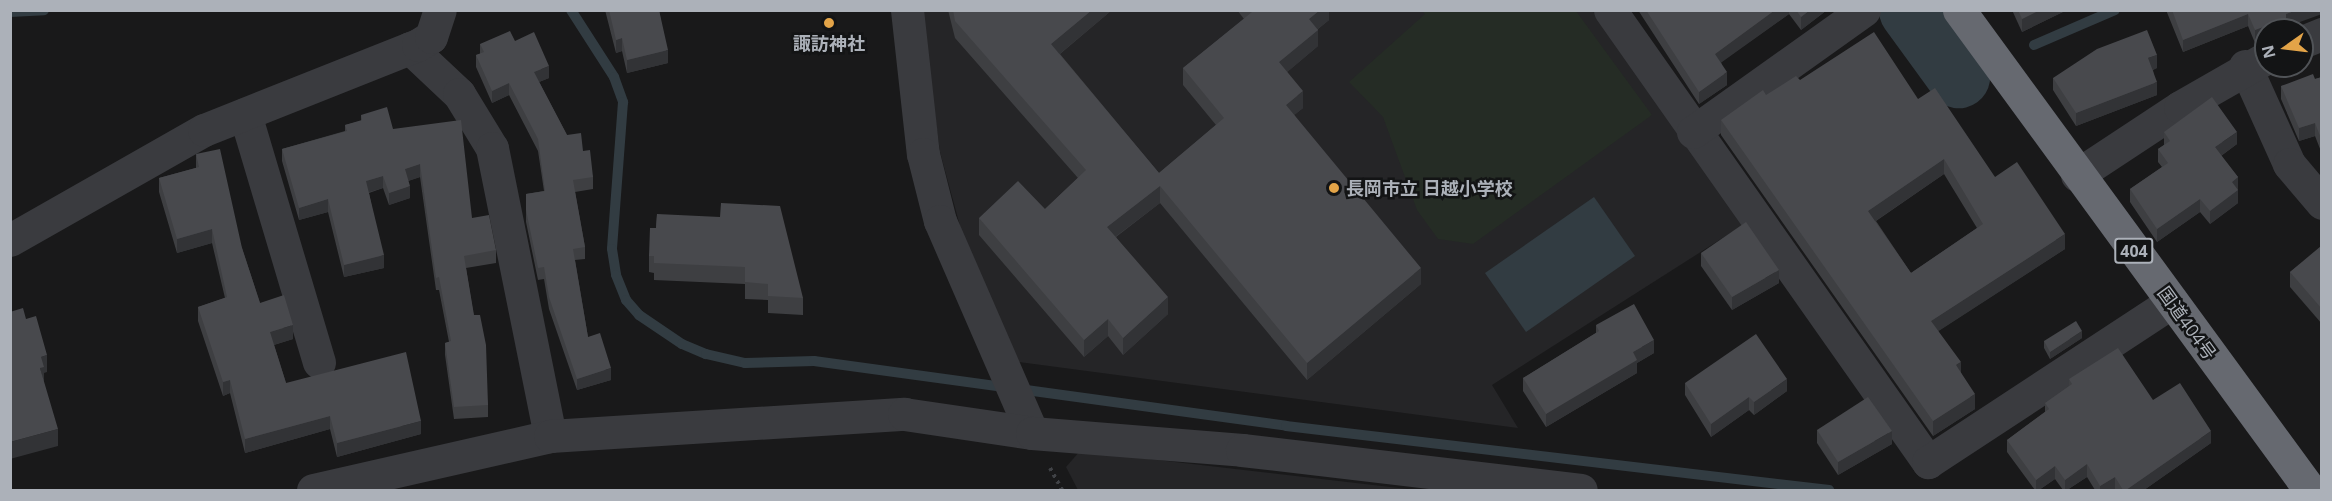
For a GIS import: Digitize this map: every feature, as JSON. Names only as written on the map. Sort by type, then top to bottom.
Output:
[{"type":"highway","name":"国道404号","points":[[1959,10],[2077,175],[2310,490]]},
{"type":"street","points":[[10,240],[129,176],[167,149],[245,114],[431,38],[440,10]]},
{"type":"street","points":[[907,10],[922,154],[940,221],[1032,433]]},
{"type":"street","points":[[1610,10],[1693,132],[1928,462],[2172,302]]},
{"type":"street","points":[[1693,132],[1864,10]]},
{"type":"street","points":[[410,48],[459,94],[492,148],[550,436]]},
{"type":"street","points":[[2077,175],[2254,63]]},
{"type":"street","points":[[2261,78],[2289,164],[2322,203]]},
{"type":"street","points":[[245,114],[319,362]]},
{"type":"street","points":[[313,490],[550,436],[904,414],[1032,433],[1242,450],[1581,490]]},
{"type":"shaded area","name":"長岡市立 日越小学校","points":[[921,11],[1593,11],[1743,225],[1492,385],[1518,428],[1019,362],[966,248],[940,152]]},
{"type":"shaded area","points":[[1422,11],[1576,11],[1652,115],[1473,244],[1438,239],[1417,210],[1383,117],[1349,82],[1425,14]]},
{"type":"shaded area","points":[[1594,197],[1635,256],[1526,332],[1485,273]]},
{"type":"shaded area","points":[[1080,451],[1416,490],[1078,490],[1066,467]]},
{"type":"building","points":[[609,10],[659,10],[668,50],[627,60],[622,38],[616,40]]},
{"type":"building","points":[[953,10],[1092,10],[1051,44],[1159,173],[1224,118],[1183,68],[1252,12],[1251,10],[1320,10],[1309,19],[1318,30],[1279,62],[1303,91],[1286,105],[1421,268],[1307,363],[1160,186],[1107,227],[1168,297],[1123,338],[1108,319],[1084,340],[979,218],[1018,181],[1045,209],[1086,170],[955,21]]},
{"type":"building","points":[[1646,10],[1775,10],[1715,54],[1727,72],[1699,92]]},
{"type":"building","points":[[1796,10],[1810,10],[1801,17]]},
{"type":"building","points":[[2018,10],[2040,10],[2022,19]]},
{"type":"building","points":[[2172,10],[2297,10],[2286,14],[2286,18],[2254,18],[2254,28],[2248,14],[2183,40]]},
{"type":"building","points":[[2147,30],[2157,55],[2148,58],[2157,82],[2076,113],[2053,78],[2097,49]]},
{"type":"building","points":[[510,31],[515,41],[534,32],[549,66],[534,72],[567,135],[581,133],[583,151],[590,150],[593,177],[573,180],[585,247],[573,249],[588,337],[600,333],[611,368],[577,379],[549,297],[544,267],[538,268],[526,210],[526,194],[545,191],[538,139],[509,83],[492,91],[476,55],[484,52],[480,44]]},
{"type":"building","points":[[1874,32],[1918,99],[1935,88],[1995,177],[2017,162],[2065,234],[1931,321],[1961,362],[1956,365],[1975,394],[1933,421],[1721,120],[1763,90],[1766,95],[1796,76],[1800,80]],"holes":[[[1944,159],[1983,224],[1911,273],[1868,211]]]},
{"type":"building","points":[[2322,77],[2322,141],[2315,123],[2299,128],[2281,86],[2302,78]]},
{"type":"building","points":[[2212,97],[2237,132],[2215,147],[2238,177],[2232,182],[2238,190],[2210,211],[2200,199],[2157,229],[2130,189],[2168,163],[2158,149],[2170,141],[2164,132]]},
{"type":"building","points":[[387,107],[393,129],[461,120],[472,218],[489,215],[496,250],[464,256],[474,315],[480,315],[486,345],[488,405],[454,407],[445,343],[451,341],[439,277],[436,278],[420,164],[405,169],[410,186],[389,193],[383,176],[366,181],[384,255],[344,265],[328,199],[299,208],[282,149],[347,131],[345,125],[362,120],[361,115]]},
{"type":"building","points":[[220,149],[242,248],[260,303],[284,295],[293,325],[270,332],[286,383],[406,352],[421,421],[337,443],[330,416],[245,439],[230,380],[223,382],[198,307],[227,297],[212,229],[177,239],[159,178],[199,167],[196,154]]},
{"type":"building","points":[[721,203],[780,206],[803,298],[768,296],[768,284],[745,282],[745,267],[654,263],[654,256],[649,256],[650,228],[656,228],[657,214],[720,217]]},
{"type":"building","points":[[1746,222],[1779,270],[1732,297],[1701,253]]},
{"type":"building","points":[[2322,247],[2322,309],[2290,272]]},
{"type":"building","points":[[1634,304],[1654,340],[1633,352],[1637,360],[1546,414],[1523,378],[1599,331],[1596,325]]},
{"type":"building","points":[[23,308],[26,319],[36,316],[47,355],[41,357],[44,367],[40,368],[58,429],[10,442],[10,312]]},
{"type":"building","points":[[2076,321],[2082,331],[2050,352],[2044,341]]},
{"type":"building","points":[[1756,334],[1787,379],[1754,402],[1749,397],[1711,424],[1685,383]]},
{"type":"building","points":[[2118,348],[2153,400],[2180,383],[2211,431],[2126,490],[2123,490],[2115,477],[2100,486],[2087,464],[2065,480],[2055,466],[2036,480],[2007,440],[2049,409],[2045,403],[2072,384],[2069,379]]},
{"type":"building","points":[[1868,397],[1892,431],[1838,462],[1817,430]]},
{"type":"waterway","points":[[10,12],[44,10]]},
{"type":"waterway","points":[[571,10],[614,77],[623,102],[612,249],[616,275],[626,300],[639,315],[682,344],[706,354],[745,363],[814,361],[1286,426],[1829,490]]},
{"type":"waterway","points":[[1910,10],[1958,76]]},
{"type":"waterway","points":[[2034,45],[2115,10]]},
{"type":"waterway","points":[[1958,76],[1969,71]]},
{"type":"place","name":"諏訪神社","points":[[829,23]]},
{"type":"place","name":"長岡市立 日越小学校","points":[[1334,188]]}]
